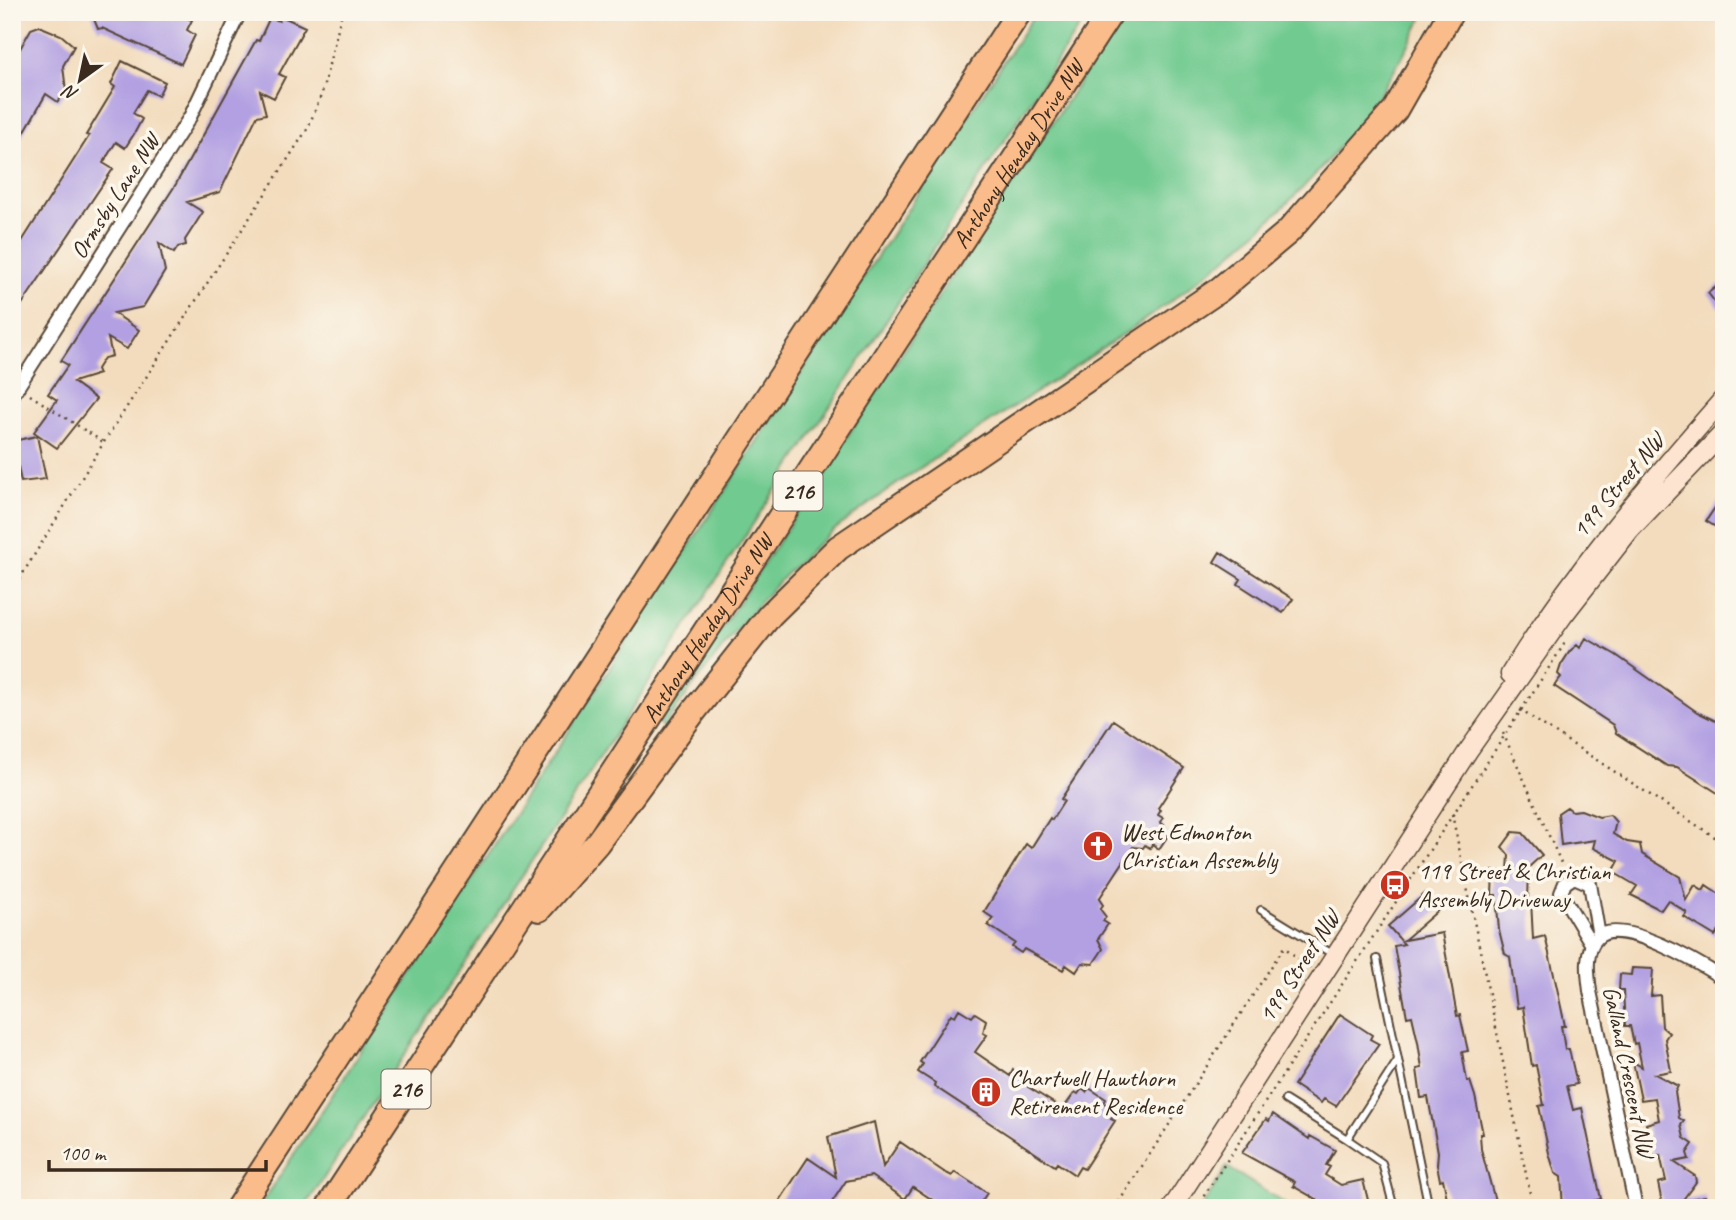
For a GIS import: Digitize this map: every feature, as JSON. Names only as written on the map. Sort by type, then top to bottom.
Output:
[{"type":"highway","points":[[238,1208],[1019,12]]},
{"type":"highway","name":"Anthony Henday Drive NW","points":[[328,1208],[1111,12]]},
{"type":"highway","points":[[485,970],[597,844],[732,661],[802,582],[838,548],[1219,290],[1288,232],[1395,110],[1451,12]]},
{"type":"main road","name":"199 Street NW","points":[[1468,751],[1499,691],[1553,605],[1618,520],[1724,398]]},
{"type":"main road","name":"199 Street NW","points":[[1172,1208],[1468,751],[1569,607],[1630,530],[1724,432]]},
{"type":"street","name":"Ormsby Lane NW","points":[[15,392],[190,117],[240,12]]},
{"type":"street","name":"Galland Crescent NW","points":[[1569,880],[1581,878],[1590,884],[1596,940],[1588,964],[1590,991],[1636,1208]]},
{"type":"street","points":[[1569,880],[1562,888],[1563,898],[1596,940],[1617,933],[1667,947],[1724,979]]},
{"type":"lane","points":[[1261,910],[1335,956]]},
{"type":"lane","points":[[1377,959],[1429,1208]]},
{"type":"lane","points":[[1347,1139],[1398,1060]]},
{"type":"lane","points":[[1285,1100],[1382,1163],[1394,1208]]},
{"type":"path","points":[[12,591],[104,442],[308,128],[322,93],[342,12]]},
{"type":"path","points":[[15,392],[104,442]]},
{"type":"path","points":[[1196,1208],[1503,733],[1570,636]]},
{"type":"path","points":[[1520,710],[1724,843]]},
{"type":"path","points":[[1503,733],[1569,880]]},
{"type":"path","points":[[1452,814],[1533,1208]]},
{"type":"path","points":[[1115,1208],[1284,947],[1322,976]]},
{"type":"green space","points":[[1036,12],[1089,12],[304,1208],[259,1208]]},
{"type":"green space","points":[[1125,12],[1425,12],[1375,99],[1315,175],[1246,242],[1170,301],[1090,357],[926,464],[819,543],[747,617],[663,727],[659,724]]},
{"type":"green space","points":[[1227,1167],[1290,1207],[1290,1208],[1201,1208]]},
{"type":"building","points":[[91,12],[172,12],[192,20],[187,30],[195,35],[181,64],[102,28],[98,29]]},
{"type":"building","points":[[281,16],[305,27],[279,74],[285,77],[274,98],[260,91],[266,114],[257,116],[220,192],[187,202],[203,212],[185,240],[186,245],[178,247],[174,253],[159,243],[165,271],[143,307],[114,313],[139,330],[127,349],[108,338],[112,356],[104,358],[97,369],[99,374],[73,382],[96,399],[57,448],[34,432],[57,400],[48,394],[68,365],[61,361],[176,184],[256,40],[259,41],[270,17],[279,21]]},
{"type":"building","points":[[39,26],[61,35],[74,46],[63,66],[66,91],[58,102],[46,94],[21,138],[12,132],[12,63],[31,29]]},
{"type":"building","points":[[122,61],[165,82],[158,96],[147,90],[133,113],[142,119],[134,134],[125,148],[116,142],[103,163],[113,169],[12,319],[12,257],[89,136],[86,135],[115,87],[111,84]]},
{"type":"building","points":[[1724,281],[1724,314],[1708,293]]},
{"type":"building","points":[[37,436],[46,479],[21,482],[13,441]]},
{"type":"building","points":[[1724,494],[1724,532],[1706,521]]},
{"type":"building","points":[[1220,552],[1293,599],[1283,613],[1238,584],[1241,579],[1214,562]]},
{"type":"building","points":[[1586,638],[1616,655],[1697,712],[1724,725],[1724,797],[1677,767],[1667,766],[1616,733],[1613,725],[1554,686],[1561,677],[1558,674],[1561,665],[1570,651],[1577,645],[1580,648]]},
{"type":"building","name":"West Edmonton Christian Assembly","points":[[1113,720],[1184,768],[1158,808],[1161,810],[1158,815],[1163,818],[1160,822],[1164,825],[1162,829],[1169,834],[1159,849],[1152,844],[1150,848],[1145,845],[1143,848],[1133,847],[1099,899],[1103,905],[1100,909],[1106,917],[1103,921],[1108,924],[1098,939],[1103,949],[1093,964],[1082,963],[1076,972],[1066,965],[1063,970],[1024,949],[1021,953],[1012,947],[1015,943],[988,925],[993,918],[984,912],[1026,844],[1031,848],[1050,818],[1052,820],[1064,801],[1061,799]]},
{"type":"building","points":[[1567,807],[1572,811],[1581,810],[1599,817],[1610,815],[1616,822],[1613,834],[1627,842],[1640,844],[1642,854],[1680,877],[1686,900],[1695,885],[1703,890],[1706,885],[1724,897],[1724,923],[1715,936],[1684,917],[1687,913],[1668,900],[1661,910],[1631,895],[1637,886],[1613,872],[1619,861],[1593,848],[1595,840],[1561,845],[1558,813]]},
{"type":"building","points":[[1513,832],[1523,833],[1542,855],[1529,867],[1528,901],[1531,900],[1533,939],[1545,936],[1557,988],[1565,1026],[1561,1026],[1565,1049],[1569,1049],[1577,1084],[1567,1086],[1573,1110],[1582,1108],[1601,1199],[1592,1201],[1593,1208],[1563,1208],[1561,1177],[1555,1173],[1549,1153],[1539,1106],[1544,1105],[1536,1065],[1532,1066],[1523,1007],[1517,1008],[1510,957],[1505,954],[1499,930],[1496,895],[1492,895],[1493,871],[1508,871],[1509,855],[1502,847]]},
{"type":"building","points":[[1427,892],[1441,908],[1404,940],[1442,933],[1457,1016],[1460,1015],[1468,1051],[1462,1052],[1467,1081],[1470,1081],[1475,1096],[1483,1134],[1480,1134],[1481,1149],[1497,1208],[1449,1208],[1437,1165],[1438,1152],[1428,1097],[1421,1098],[1417,1069],[1422,1068],[1418,1042],[1412,1016],[1407,1017],[1394,946],[1404,944],[1388,926]]},
{"type":"building","points":[[1632,968],[1653,969],[1651,996],[1660,995],[1662,1027],[1669,1033],[1665,1039],[1671,1071],[1655,1074],[1678,1086],[1675,1092],[1679,1118],[1684,1121],[1681,1125],[1684,1138],[1693,1144],[1687,1153],[1689,1159],[1674,1162],[1695,1176],[1696,1182],[1682,1201],[1705,1196],[1708,1208],[1663,1208],[1658,1183],[1666,1181],[1660,1155],[1653,1156],[1646,1124],[1659,1120],[1655,1098],[1641,1100],[1633,1062],[1642,1067],[1630,1026],[1625,1026],[1623,990],[1619,990],[1620,974],[1631,975]]},
{"type":"building","name":"Chartwell Hawthorn Retirement Residence","points":[[959,1009],[972,1017],[975,1013],[986,1020],[983,1033],[987,1035],[975,1052],[1010,1076],[1013,1070],[1031,1082],[1028,1087],[1063,1109],[1075,1092],[1078,1094],[1082,1089],[1086,1092],[1089,1088],[1106,1099],[1104,1103],[1116,1111],[1111,1119],[1115,1121],[1084,1169],[1080,1167],[1075,1175],[1057,1163],[1055,1166],[934,1086],[935,1083],[918,1072],[923,1064],[920,1062],[951,1014],[955,1016]]},
{"type":"building","points":[[1340,1014],[1372,1035],[1370,1039],[1379,1044],[1336,1106],[1324,1099],[1321,1103],[1294,1085]]},
{"type":"building","points":[[1273,1114],[1309,1139],[1310,1136],[1335,1150],[1326,1165],[1330,1167],[1325,1175],[1341,1185],[1363,1180],[1370,1208],[1323,1208],[1321,1202],[1293,1186],[1295,1182],[1242,1153],[1266,1119],[1269,1121]]},
{"type":"building","points":[[874,1122],[883,1167],[900,1142],[944,1172],[952,1176],[955,1172],[987,1193],[977,1208],[929,1208],[934,1201],[913,1187],[905,1199],[871,1176],[846,1181],[828,1208],[775,1208],[808,1158],[836,1177],[828,1137]]},
{"type":"place","name":"West Edmonton Christian Assembly","points":[[1098,846]]},
{"type":"place","name":"119 Street & Christian Assembly Driveway","points":[[1395,885]]},
{"type":"place","name":"Chartwell Hawthorn Retirement Residence","points":[[986,1092]]}]
